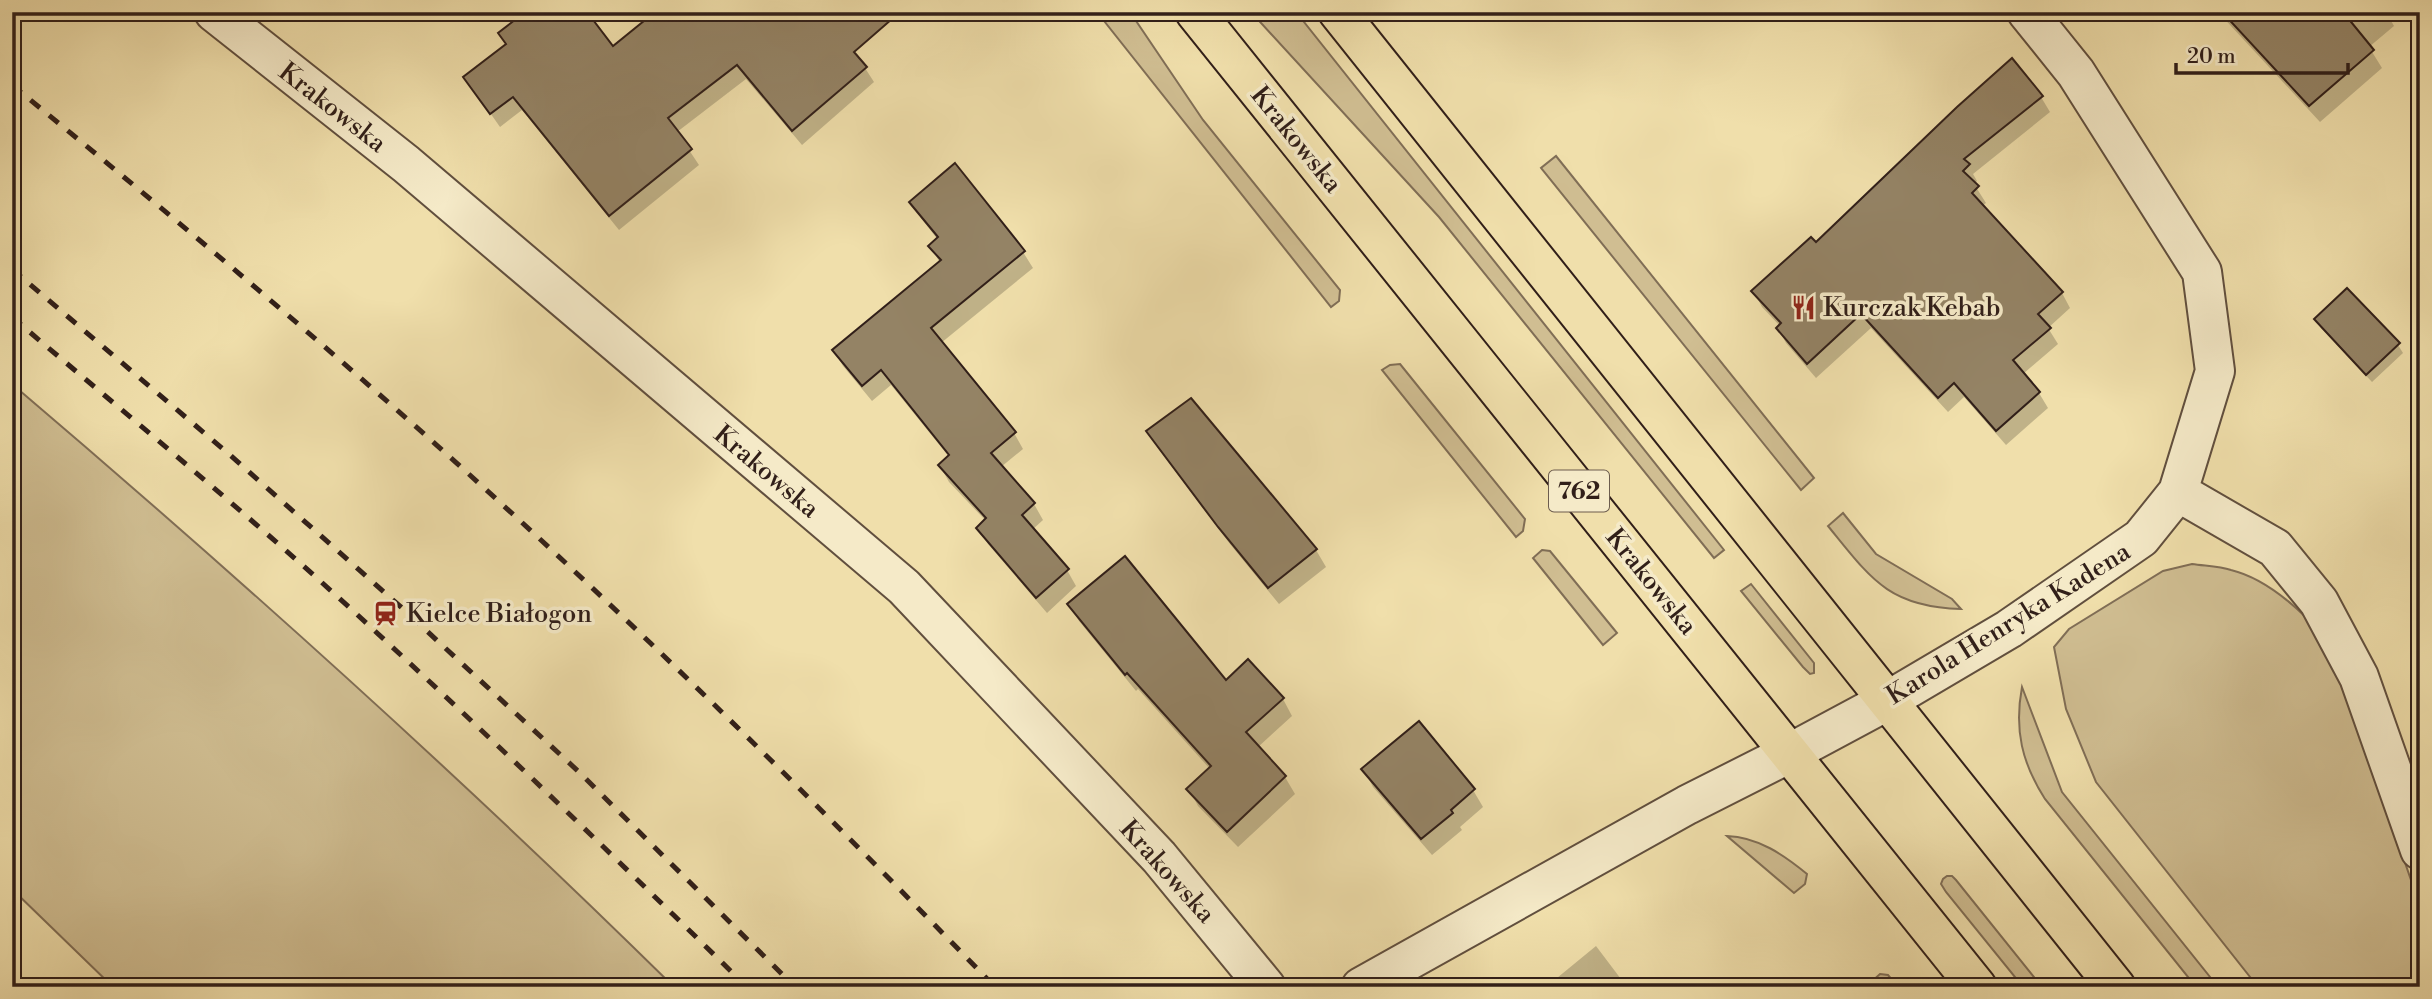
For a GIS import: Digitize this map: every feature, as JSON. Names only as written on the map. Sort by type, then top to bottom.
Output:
[{"type":"main road","name":"Krakowska","points":[[1195,12],[1977,987]]},
{"type":"main road","points":[[1338,12],[2116,987]]},
{"type":"street","name":"Krakowska","points":[[214,12],[406,164],[904,587],[1158,857],[1266,987]]},
{"type":"street","name":"Karola Henryka Kadena","points":[[1362,987],[1687,805],[1790,754],[1887,701],[2009,629],[2141,538],[2178,492],[2215,371],[2202,272],[2076,73],[2027,12]]},
{"type":"street","points":[[2178,492],[2274,548],[2319,602],[2359,677],[2420,849]]},
{"type":"shaded area","points":[[1097,12],[1130,12],[1203,120],[1340,290],[1339,301],[1331,307]]},
{"type":"shaded area","points":[[1251,12],[1296,12],[1724,550],[1714,558],[1439,217]]},
{"type":"shaded area","points":[[1556,156],[1814,478],[1801,490],[1541,168]]},
{"type":"shaded area","points":[[1400,364],[1525,519],[1523,531],[1516,537],[1382,370],[1390,365]]},
{"type":"shaded area","points":[[12,384],[349,680],[513,831],[674,987],[113,987],[12,889]]},
{"type":"shaded area","points":[[1843,513],[1876,554],[1952,599],[1961,609],[1916,603],[1884,587],[1857,561],[1828,526]]},
{"type":"shaded area","points":[[1542,550],[1550,551],[1617,633],[1603,645],[1533,558]]},
{"type":"shaded area","points":[[2192,564],[2231,570],[2260,582],[2302,613],[2332,652],[2420,906],[2420,987],[2258,987],[2096,782],[2066,709],[2054,647],[2069,629],[2163,571]]},
{"type":"shaded area","points":[[1751,584],[1814,663],[1814,673],[1810,674],[1803,667],[1741,591]]},
{"type":"shaded area","points":[[2022,687],[2062,792],[2218,987],[2196,987],[2045,799],[2037,786],[2022,746],[2019,718]]},
{"type":"shaded area","points":[[1727,836],[1760,843],[1780,854],[1807,874],[1805,884],[1794,893]]},
{"type":"shaded area","points":[[1947,876],[1956,880],[2042,987],[2023,987],[1946,892],[1941,884]]},
{"type":"shaded area","points":[[1880,974],[1888,975],[1898,987],[1875,987],[1871,982]]},
{"type":"building","points":[[525,12],[587,12],[613,46],[655,12],[900,12],[854,52],[867,67],[792,131],[737,65],[668,118],[692,149],[609,216],[513,97],[490,114],[463,77],[506,44],[498,33]]},
{"type":"building","points":[[2222,12],[2343,12],[2374,50],[2309,106]]},
{"type":"building","points":[[2012,58],[2043,96],[1964,159],[1970,164],[1963,171],[1979,186],[1972,193],[2063,292],[2038,314],[2051,328],[2013,360],[2040,392],[1996,431],[1954,383],[1938,398],[1861,314],[1807,364],[1776,328],[1781,323],[1751,291],[1811,237],[1816,242]]},
{"type":"building","points":[[955,163],[1025,251],[931,328],[1016,432],[991,453],[1035,503],[1022,515],[1069,569],[1036,598],[976,528],[986,518],[938,465],[949,455],[881,370],[862,386],[832,350],[941,260],[928,246],[938,237],[909,202]]},
{"type":"building","points":[[2347,288],[2400,343],[2366,375],[2314,319]]},
{"type":"building","points":[[1191,398],[1317,549],[1268,588],[1146,431]]},
{"type":"building","points":[[1125,556],[1226,680],[1248,659],[1284,698],[1246,732],[1286,776],[1227,832],[1186,789],[1211,766],[1127,673],[1125,675],[1067,604]]},
{"type":"building","points":[[1419,721],[1475,789],[1451,810],[1453,813],[1421,839],[1361,769]]},
{"type":"railway","points":[[12,85],[276,305],[577,573],[858,847],[995,987]]},
{"type":"railway","points":[[12,269],[230,455],[402,608],[579,772],[795,987]]},
{"type":"railway","points":[[12,317],[332,591],[517,764],[747,987]]},
{"type":"place","name":"Kurczak Kebab","points":[[1803,307]]},
{"type":"place","name":"Kielce Białogon","points":[[386,613]]}]
